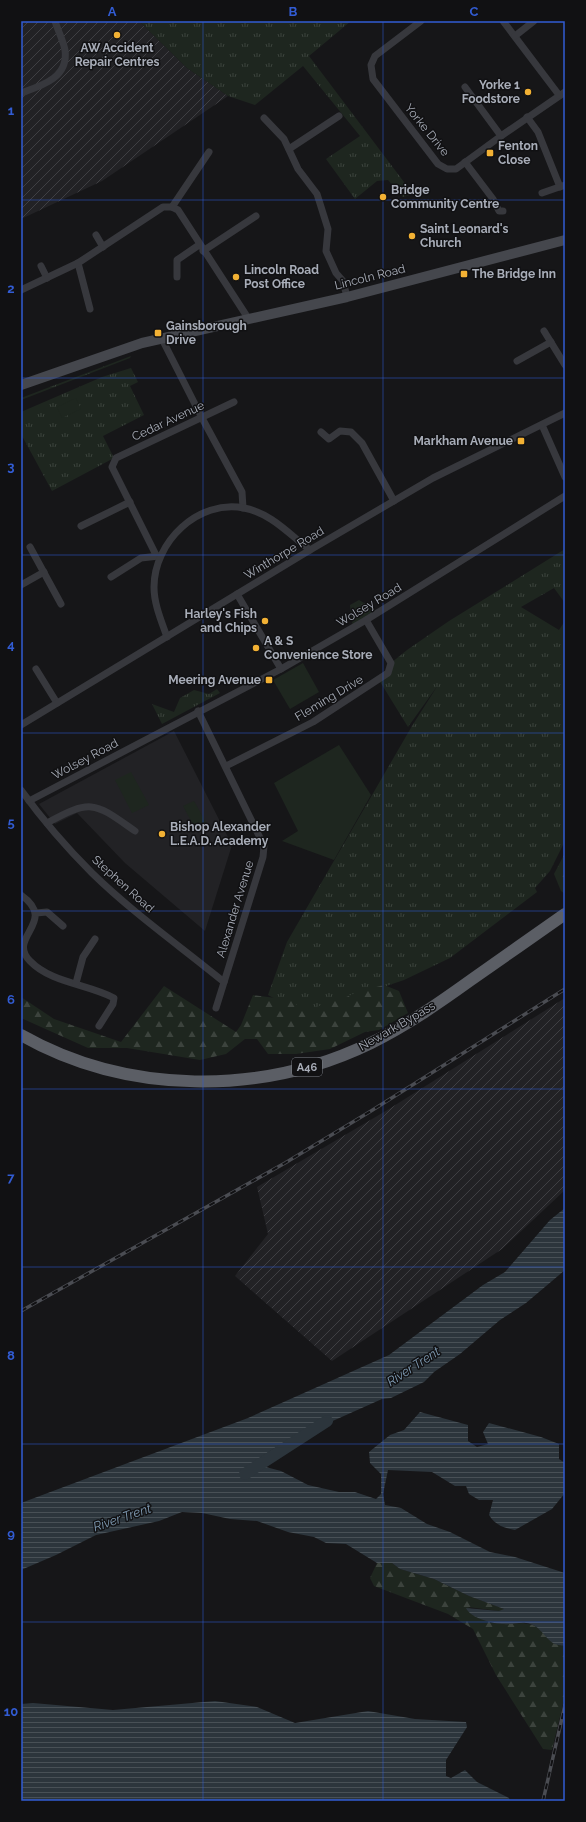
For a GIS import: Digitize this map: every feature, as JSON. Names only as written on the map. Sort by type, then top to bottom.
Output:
[{"type":"highway","name":"Newark Bypass","points":[[21,1035],[85,1063],[133,1075],[198,1082],[230,1081],[278,1074],[339,1057],[372,1043],[401,1027],[447,997],[562,916]]},
{"type":"main road","name":"Lincoln Road","points":[[21,385],[142,343],[347,297],[565,240]]},
{"type":"street","points":[[21,93],[51,81],[58,74],[64,64],[64,46],[55,21]]},
{"type":"street","name":"Yorke Drive","points":[[421,21],[375,56],[371,65],[373,79],[438,164],[447,169],[456,169],[527,117],[562,94],[503,21]]},
{"type":"street","points":[[515,36],[534,21]]},
{"type":"street","points":[[464,87],[501,136]]},
{"type":"street","points":[[289,149],[339,116]]},
{"type":"street","points":[[527,117],[538,132],[563,186],[542,193]]},
{"type":"street","points":[[264,118],[284,139],[298,169],[317,194],[328,229],[326,251],[336,273],[343,280],[347,297]]},
{"type":"street","points":[[172,207],[209,152]]},
{"type":"street","points":[[465,162],[493,199],[499,211],[503,211]]},
{"type":"street","points":[[21,290],[78,263],[163,207],[172,207],[178,210],[201,248],[248,318]]},
{"type":"street","points":[[177,277],[177,260],[256,216]]},
{"type":"street","points":[[96,235],[103,247]]},
{"type":"street","points":[[78,263],[90,309]]},
{"type":"street","points":[[41,266],[47,278]]},
{"type":"street","points":[[544,331],[565,365]]},
{"type":"street","points":[[162,339],[242,492],[243,508]]},
{"type":"street","points":[[517,361],[551,342]]},
{"type":"street","name":"Cedar Avenue","points":[[130,502],[112,467],[116,458],[234,402]]},
{"type":"street","name":"Winthorpe Road","points":[[21,725],[310,550],[433,478],[565,413]]},
{"type":"street","points":[[542,425],[565,477]]},
{"type":"street","points":[[321,432],[329,439],[340,432],[351,432],[362,443],[394,501]]},
{"type":"street","name":"Wolsey Road","points":[[29,801],[198,711],[281,669],[366,620],[565,496]]},
{"type":"street","points":[[81,526],[130,502],[158,555]]},
{"type":"street","points":[[167,637],[157,610],[154,587],[158,555],[178,531],[192,519],[211,509],[243,508],[260,513],[275,521],[310,550]]},
{"type":"street","points":[[30,547],[61,604]]},
{"type":"street","points":[[111,577],[141,558],[158,555]]},
{"type":"street","points":[[21,585],[44,572]]},
{"type":"street","points":[[237,594],[281,669]]},
{"type":"street","name":"Fleming Drive","points":[[226,766],[313,722],[388,673],[390,664],[366,620]]},
{"type":"street","points":[[36,668],[57,703]]},
{"type":"street","name":"Alexander Avenue","points":[[198,711],[264,846],[262,857],[216,1008]]},
{"type":"street","name":"Stephen Road","points":[[21,790],[47,823],[91,872],[108,888],[224,982]]},
{"type":"street","points":[[47,823],[73,809],[95,807],[110,812],[135,831]]},
{"type":"street","points":[[21,895],[33,905],[36,913],[35,920],[24,942],[25,954],[30,962],[52,975],[100,991],[114,998],[113,1004],[99,1026]]},
{"type":"street","points":[[36,913],[47,912],[63,926]]},
{"type":"street","points":[[76,983],[83,957],[95,939]]},
{"type":"shaded area","points":[[21,21],[139,21],[187,68],[228,96],[102,181],[21,219]]},
{"type":"shaded area","name":"Bishop Alexander L.E.A.D. Academy","points":[[174,731],[232,845],[205,931],[125,863],[77,813],[55,824],[39,804]]},
{"type":"shaded area","points":[[565,998],[565,1190],[502,1249],[332,1361],[235,1276],[268,1234],[257,1187],[389,1109]]},
{"type":"green space","points":[[139,21],[351,21],[309,56],[413,194],[403,197],[388,180],[377,181],[355,199],[326,159],[360,136],[303,66],[255,105],[228,96],[187,68]]},
{"type":"green space","points":[[131,356],[130,358],[21,400],[21,398]]},
{"type":"green space","points":[[131,368],[138,382],[130,386],[144,415],[103,436],[114,458],[52,491],[21,434],[21,412],[102,377]]},
{"type":"green space","points":[[76,398],[81,409],[62,418],[57,407]]},
{"type":"green space","points":[[565,549],[565,603],[554,588],[521,607],[559,630],[565,621],[565,841],[550,871],[535,888],[537,892],[450,958],[404,980],[303,1014],[268,995],[287,942],[412,726],[438,685],[408,727],[379,680],[391,663],[407,650],[449,621]]},
{"type":"green space","points":[[359,600],[379,612],[353,628],[350,605]]},
{"type":"green space","points":[[303,663],[319,692],[290,709],[273,680]]},
{"type":"green space","points":[[217,689],[220,693],[162,724],[152,704],[174,712],[180,698],[194,690],[209,694]]},
{"type":"green space","points":[[339,745],[371,795],[334,860],[282,841],[298,831],[274,783]]},
{"type":"green space","points":[[131,772],[149,805],[132,813],[115,780]]},
{"type":"green space","points":[[194,801],[208,826],[197,832],[183,806]]},
{"type":"green space","points":[[565,853],[565,894],[561,891],[554,874]]},
{"type":"green space","points":[[384,985],[399,991],[408,1013],[379,1030],[365,1032],[330,1049],[296,1054],[268,1054],[257,1039],[245,1039],[226,1054],[200,1060],[127,1048],[88,1048],[21,1018],[21,997],[54,1019],[121,1042],[164,986],[236,1032],[241,1025],[253,995],[292,1000],[301,1010],[309,1011],[331,1000],[340,1000],[357,992]]},
{"type":"green space","points":[[377,1563],[392,1563],[400,1569],[434,1579],[469,1596],[502,1608],[504,1610],[499,1611],[468,1607],[492,1622],[503,1624],[523,1623],[533,1625],[540,1629],[553,1643],[565,1646],[565,1696],[552,1750],[543,1749],[496,1675],[473,1629],[448,1614],[374,1586],[370,1578]]},
{"type":"water","points":[[565,1208],[565,1270],[526,1303],[500,1320],[460,1354],[434,1372],[424,1382],[391,1398],[382,1399],[299,1436],[273,1449],[254,1462],[258,1465],[281,1471],[308,1485],[339,1492],[355,1492],[376,1499],[381,1494],[381,1474],[370,1463],[369,1452],[390,1435],[404,1430],[420,1412],[468,1425],[468,1441],[477,1447],[488,1444],[483,1432],[489,1423],[541,1437],[559,1444],[559,1459],[565,1463],[565,1493],[552,1509],[515,1530],[500,1526],[491,1518],[489,1515],[493,1500],[479,1500],[469,1494],[466,1486],[455,1486],[432,1472],[388,1470],[383,1494],[385,1505],[401,1508],[427,1524],[450,1532],[490,1552],[515,1557],[565,1573],[565,1646],[553,1643],[538,1628],[531,1624],[500,1624],[489,1622],[472,1615],[466,1608],[499,1611],[504,1609],[469,1596],[434,1579],[400,1569],[392,1563],[377,1563],[346,1544],[326,1543],[314,1537],[288,1532],[257,1521],[230,1519],[202,1513],[182,1512],[159,1521],[96,1535],[56,1555],[21,1570],[21,1503],[248,1418],[389,1355],[483,1285],[505,1272],[550,1220]]},
{"type":"water","points":[[215,1701],[257,1707],[295,1723],[368,1711],[415,1719],[466,1722],[467,1727],[446,1760],[446,1776],[451,1778],[465,1770],[477,1782],[509,1798],[510,1801],[21,1801],[21,1704],[33,1703],[113,1710]]},
{"type":"waterway","name":"River Trent","points":[[245,1474],[327,1421]]},
{"type":"railway","points":[[21,1311],[285,1163],[371,1111],[565,989]]},
{"type":"railway","points":[[543,1801],[565,1705]]},
{"type":"place","name":"AW Accident Repair Centres","points":[[117,35]]},
{"type":"place","name":"Yorke 1 Foodstore","points":[[528,92]]},
{"type":"place","name":"Fenton Close","points":[[490,153]]},
{"type":"place","name":"Bridge Community Centre","points":[[383,197]]},
{"type":"place","name":"Saint Leonard's Church","points":[[412,236]]},
{"type":"place","name":"The Bridge Inn","points":[[464,274]]},
{"type":"place","name":"Lincoln Road Post Office","points":[[236,277]]},
{"type":"place","name":"Gainsborough Drive","points":[[158,333]]},
{"type":"place","name":"Markham Avenue","points":[[521,441]]},
{"type":"place","name":"Harley's Fish and Chips","points":[[265,621]]},
{"type":"place","name":"A & S Convenience Store","points":[[256,648]]},
{"type":"place","name":"Meering Avenue","points":[[269,680]]},
{"type":"place","name":"Bishop Alexander L.E.A.D. Academy","points":[[162,834]]}]
